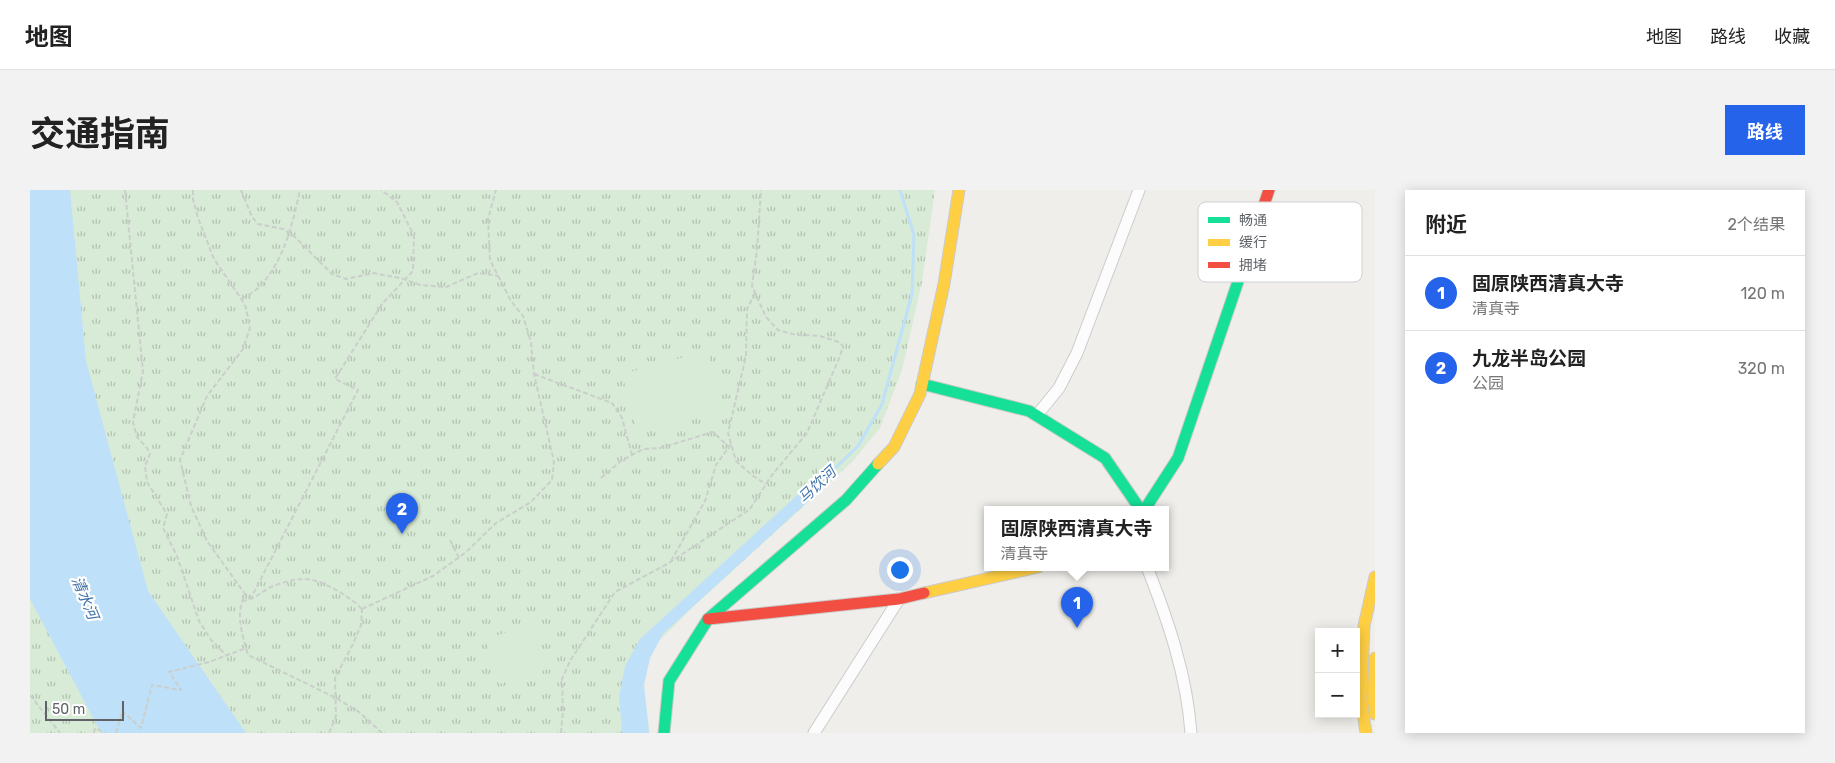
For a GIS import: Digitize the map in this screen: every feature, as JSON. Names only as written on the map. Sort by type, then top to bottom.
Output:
[{"type":"street","points":[[664,733],[669,681],[708,619],[846,500],[894,447],[920,394],[944,284],[959,190]]},
{"type":"street","points":[[1037,415],[1059,388],[1077,353],[1139,190]]},
{"type":"street","points":[[1265,202],[1269,190]]},
{"type":"street","points":[[1147,506],[1178,458],[1238,282]]},
{"type":"street","points":[[922,384],[1030,410],[1105,458],[1138,506]]},
{"type":"street","points":[[708,619],[899,599],[1021,571]]},
{"type":"street","points":[[1149,571],[1165,613],[1182,674],[1189,701],[1191,733]]},
{"type":"street","points":[[1366,733],[1361,699],[1364,626],[1375,577]]},
{"type":"street","points":[[814,733],[899,599]]},
{"type":"street","points":[[1375,658],[1373,698],[1375,714]]},
{"type":"path","points":[[125,190],[143,371],[133,422],[137,437],[150,454],[145,466],[147,482],[167,514],[163,528],[177,556],[199,621],[211,640],[227,656]]},
{"type":"path","points":[[193,190],[193,199],[198,218],[214,259],[242,300],[246,308],[250,328],[243,349],[207,396],[180,460],[191,506],[207,541],[245,594],[239,608],[240,623],[248,655],[336,698],[359,712],[382,733]]},
{"type":"path","points":[[241,190],[252,218],[258,224],[283,229],[332,274],[346,279],[374,273],[404,279],[420,285],[446,286],[478,273],[499,276]]},
{"type":"path","points":[[242,300],[260,286],[276,264],[289,233],[300,190]]},
{"type":"path","points":[[250,600],[358,390],[335,379],[382,304],[413,271],[414,236],[398,202],[381,190]]},
{"type":"path","points":[[362,609],[433,576],[459,558],[496,523],[531,502],[552,480],[554,462],[534,374],[531,342],[522,316],[511,301],[490,260],[488,219],[496,190]]},
{"type":"path","points":[[561,733],[564,710],[562,679],[570,661],[615,592],[669,563],[750,509],[786,457],[807,433],[840,356],[842,346],[839,342],[820,336],[792,334],[778,330],[766,317],[752,286],[757,250],[761,190]]},
{"type":"path","points":[[755,293],[747,309],[746,356],[728,433],[736,461],[753,476],[766,484]]},
{"type":"path","points":[[534,374],[612,403],[622,418],[632,456]]},
{"type":"path","points":[[601,478],[622,461],[643,449],[660,448],[713,432],[729,447]]},
{"type":"path","points":[[669,563],[705,501],[716,465],[731,444]]},
{"type":"path","points":[[450,540],[459,558]]},
{"type":"path","points":[[242,602],[250,600],[271,587],[294,580],[310,579],[351,598],[362,609],[361,624],[354,644],[335,678],[336,716],[329,733]]},
{"type":"path","points":[[116,733],[122,711],[141,728],[152,684],[181,690],[169,672],[209,662],[246,648]]},
{"type":"path","points":[[30,696],[60,733]]},
{"type":"path","points":[[94,733],[95,728],[105,733]]},
{"type":"green space","points":[[30,190],[935,190],[922,282],[902,370],[880,428],[853,461],[693,607],[650,650],[642,678],[650,733],[30,733]]},
{"type":"green space","points":[[707,351],[723,411],[638,434],[622,374]]},
{"type":"green space","points":[[534,624],[548,669],[499,684],[485,639]]},
{"type":"water","name":"清水河","points":[[30,190],[70,190],[86,361],[148,591],[246,733],[101,733],[30,599]]},
{"type":"water","points":[[817,477],[826,485],[663,634],[650,658],[644,685],[649,733],[622,733],[619,697],[625,666],[640,639]]},
{"type":"waterway","name":"马饮河","points":[[820,483],[858,446],[882,404],[912,294],[914,235],[900,190]]},
{"type":"traffic: fast","points":[[1147,506],[1178,458],[1238,282]]},
{"type":"traffic: fast","points":[[922,384],[1029,411],[1105,458],[1138,506]]},
{"type":"traffic: fast","points":[[664,733],[669,681],[708,619],[846,500],[878,464]]},
{"type":"traffic: slow","points":[[878,464],[894,447],[920,394],[944,284],[959,190]]},
{"type":"traffic: slow","points":[[924,593],[1020,571]]},
{"type":"traffic: slow","points":[[1366,733],[1361,699],[1364,626],[1375,577]]},
{"type":"traffic: slow","points":[[1375,658],[1373,698],[1375,714]]},
{"type":"traffic: jam","points":[[1265,202],[1269,190]]},
{"type":"traffic: jam","points":[[708,619],[899,599],[924,593]]},
{"type":"place","name":"九龙半岛公园","points":[[402,534]]},
{"type":"place","name":"固原陕西清真大寺","points":[[1077,628]]}]
